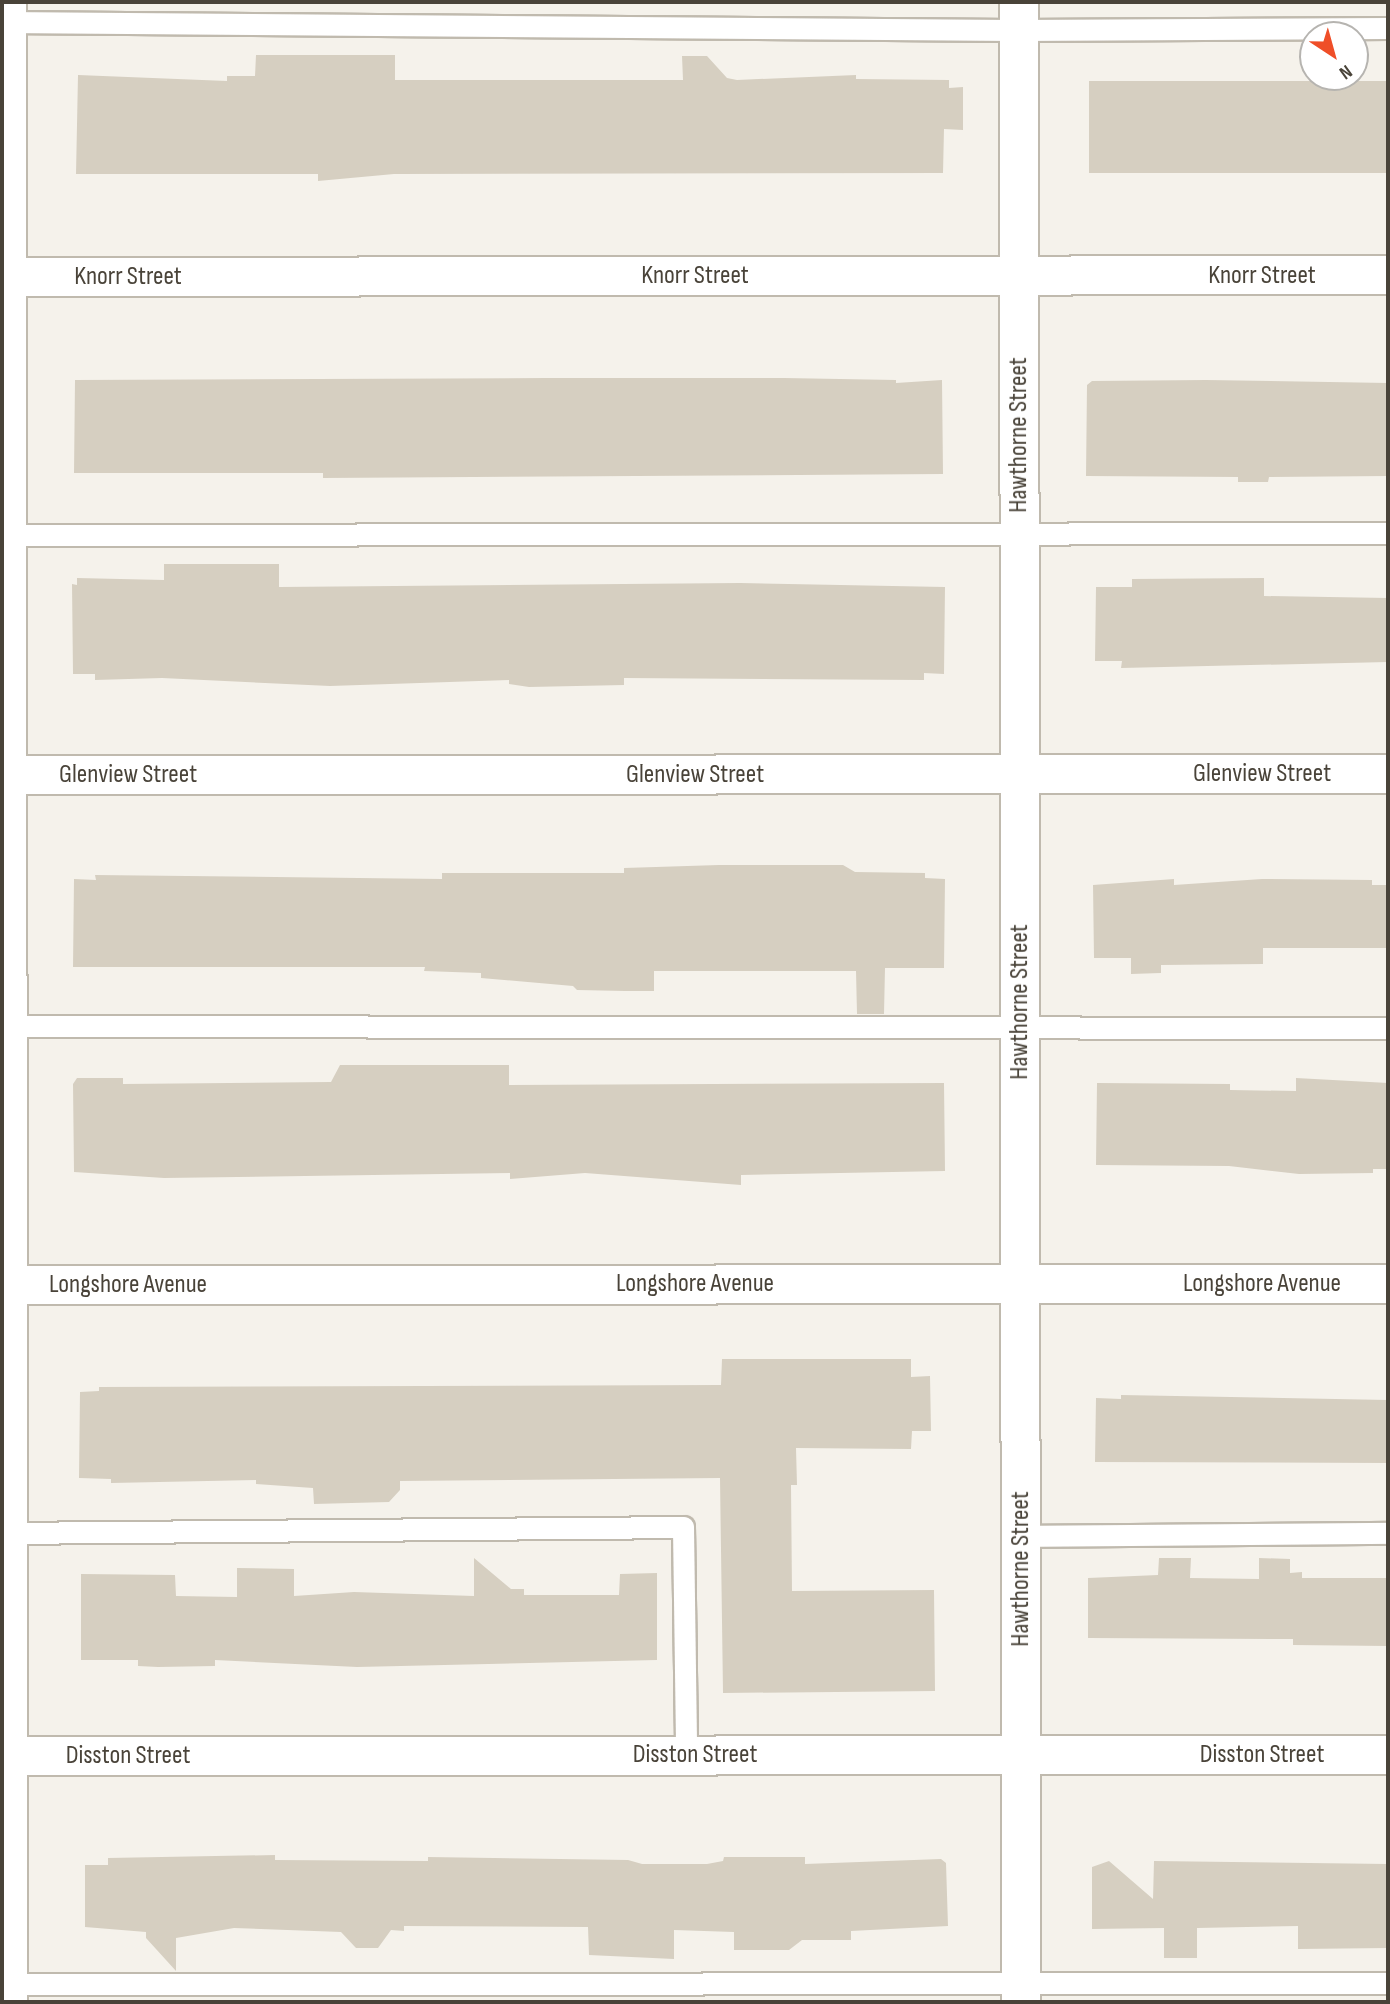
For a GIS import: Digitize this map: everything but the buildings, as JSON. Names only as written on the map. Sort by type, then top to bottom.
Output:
[{"type":"street","points":[[5,15],[6,1990]]},
{"type":"street","name":"Hawthorne Street","points":[[1019,16],[1021,1992]]},
{"type":"street","name":"Knorr Street","points":[[5,277],[1388,275]]},
{"type":"street","name":"Glenview Street","points":[[5,775],[1388,774]]},
{"type":"street","name":"Longshore Avenue","points":[[5,1285],[1388,1284]]},
{"type":"street","name":"Disston Street","points":[[5,1756],[1388,1755]]},
{"type":"lane","points":[[5,15],[1019,16],[1388,28]]},
{"type":"lane","points":[[4,536],[1019,536],[1388,533]]},
{"type":"lane","points":[[4,1026],[1020,1030],[1388,1028]]},
{"type":"lane","points":[[5,1533],[683,1527],[686,1755]]},
{"type":"lane","points":[[1021,1536],[1388,1533]]},
{"type":"lane","points":[[6,1990],[1021,1992],[1388,1983]]}]
